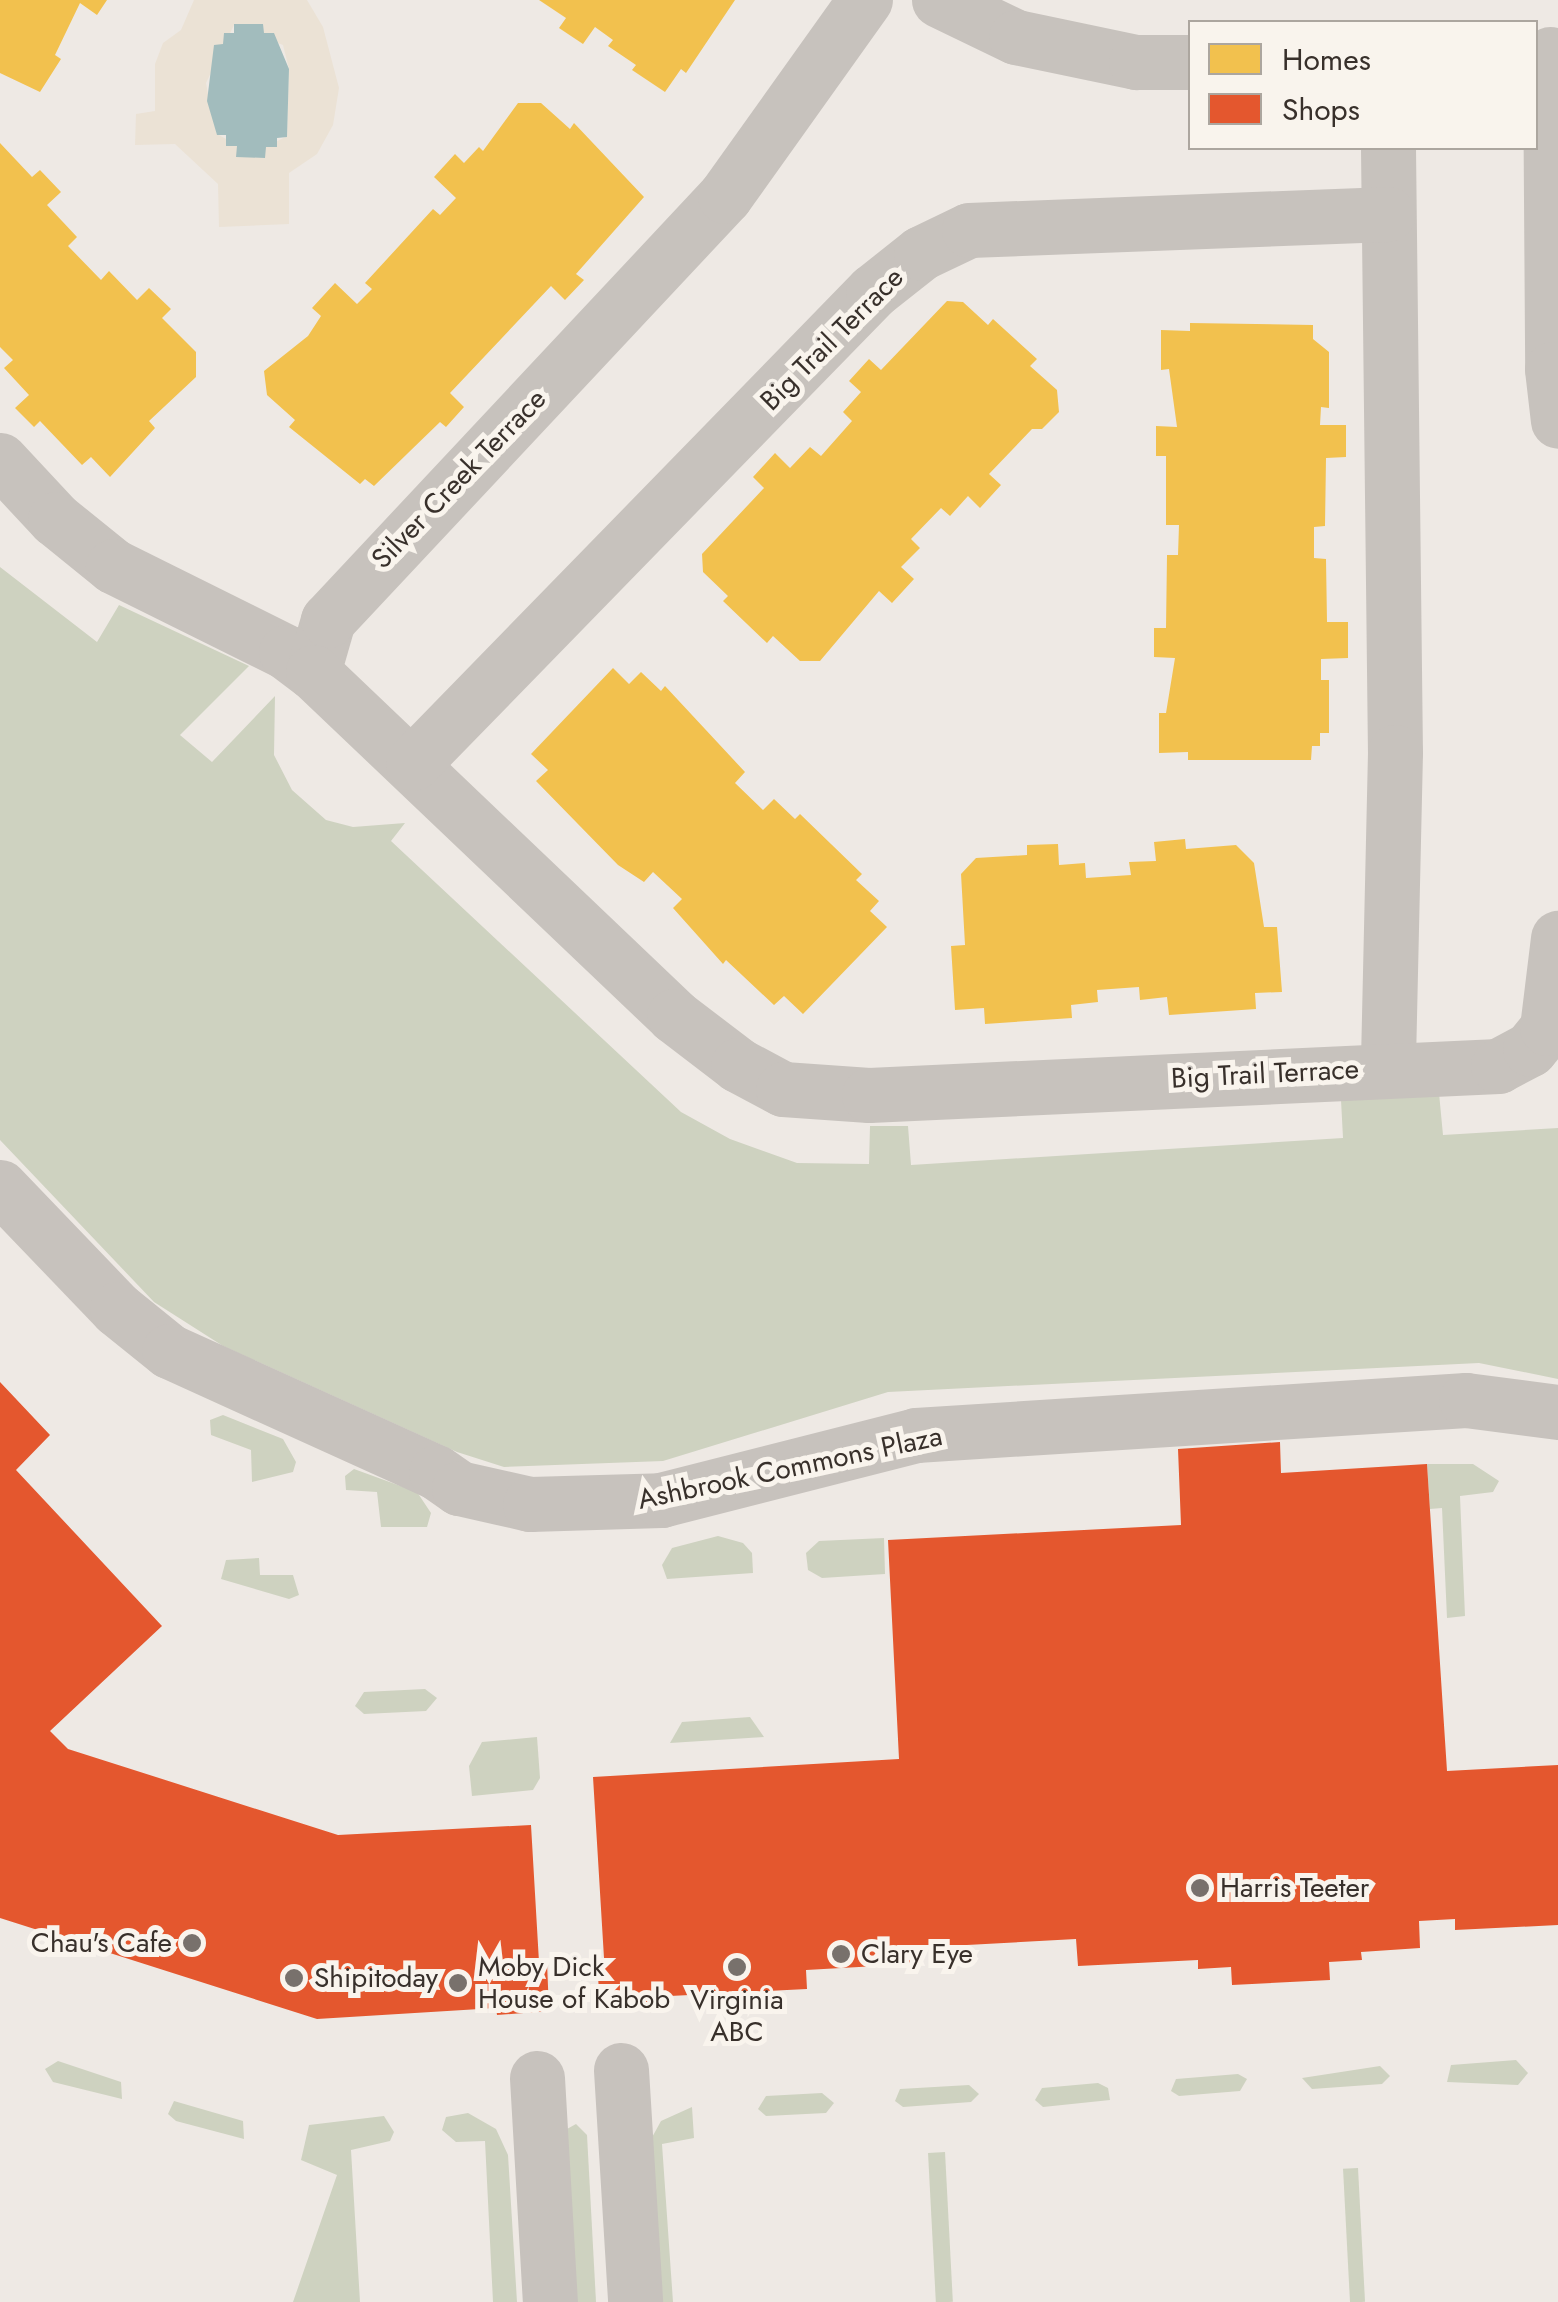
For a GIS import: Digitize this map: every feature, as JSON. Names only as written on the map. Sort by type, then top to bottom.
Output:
[{"type":"street","name":"Silver Creek Terrace","points":[[313,672],[328,620],[725,196],[865,0]]},
{"type":"street","points":[[939,0],[1016,38],[1136,62],[1188,62]]},
{"type":"street","points":[[1548,54],[1552,369],[1558,422]]},
{"type":"street","name":"Big Trail Terrace","points":[[313,672],[413,763],[674,1016],[738,1065],[783,1089],[869,1095],[1388,1068],[1395,752],[1388,150]]},
{"type":"street","name":"Big Trail Terrace","points":[[413,763],[874,291],[921,253],[968,230],[1388,214]]},
{"type":"street","points":[[0,460],[56,519],[113,566],[286,652],[313,672]]},
{"type":"street","points":[[1388,1068],[1498,1066],[1530,1049],[1547,1028],[1558,938]]},
{"type":"street","name":"Ashbrook Commons Plaza","points":[[0,1187],[117,1309],[169,1351],[459,1488],[530,1504],[661,1500],[916,1435],[1466,1400],[1558,1412]]},
{"type":"street","points":[[621,2070],[634,2302]]},
{"type":"street","points":[[537,2078],[550,2302]]},
{"type":"green space","points":[[0,567],[97,642],[119,605],[249,666],[180,735],[212,762],[275,696],[274,755],[292,790],[326,820],[353,827],[405,823],[391,841],[681,1112],[730,1139],[797,1163],[869,1164],[870,1126],[908,1126],[911,1165],[1343,1138],[1341,1100],[1439,1093],[1443,1135],[1558,1128],[1558,1379],[1479,1363],[888,1392],[663,1461],[504,1467],[457,1452],[223,1346],[154,1302],[0,1140]]},
{"type":"green space","points":[[223,1415],[283,1439],[296,1462],[293,1472],[252,1482],[251,1450],[211,1435],[210,1420]]},
{"type":"green space","points":[[1427,1464],[1473,1464],[1499,1481],[1493,1492],[1460,1496],[1465,1616],[1447,1618],[1442,1508],[1430,1509]]},
{"type":"green space","points":[[354,1469],[417,1492],[431,1513],[427,1527],[381,1527],[377,1492],[346,1490],[345,1476]]},
{"type":"green space","points":[[718,1536],[743,1543],[752,1553],[753,1573],[667,1579],[662,1565],[672,1548]]},
{"type":"green space","points":[[884,1538],[885,1574],[822,1578],[808,1570],[806,1553],[819,1541]]},
{"type":"green space","points":[[259,1558],[260,1575],[293,1575],[299,1595],[289,1599],[221,1579],[226,1560]]},
{"type":"green space","points":[[425,1689],[437,1698],[426,1711],[364,1714],[355,1706],[364,1692]]},
{"type":"green space","points":[[750,1717],[764,1737],[670,1743],[682,1722]]},
{"type":"green space","points":[[537,1737],[540,1778],[533,1790],[472,1796],[469,1766],[482,1742]]},
{"type":"green space","points":[[1516,2060],[1528,2073],[1518,2085],[1447,2082],[1451,2065]]},
{"type":"green space","points":[[58,2061],[121,2082],[122,2099],[53,2082],[45,2069]]},
{"type":"green space","points":[[1380,2066],[1390,2076],[1382,2084],[1312,2089],[1302,2078]]},
{"type":"green space","points":[[1238,2074],[1247,2079],[1240,2091],[1179,2096],[1171,2091],[1176,2079]]},
{"type":"green space","points":[[1098,2083],[1108,2088],[1110,2100],[1043,2107],[1035,2100],[1042,2088]]},
{"type":"green space","points":[[969,2085],[979,2094],[971,2102],[903,2107],[895,2101],[900,2089]]},
{"type":"green space","points":[[822,2093],[834,2103],[826,2113],[766,2116],[758,2109],[766,2096]]},
{"type":"green space","points":[[174,2101],[243,2121],[244,2139],[176,2121],[168,2114]]},
{"type":"green space","points":[[692,2107],[694,2138],[662,2144],[673,2302],[653,2302],[650,2141],[661,2121]]},
{"type":"green space","points":[[468,2113],[496,2129],[508,2155],[517,2302],[493,2302],[485,2141],[456,2142],[442,2130],[446,2117]]},
{"type":"green space","points":[[384,2116],[394,2132],[390,2141],[351,2150],[360,2302],[293,2302],[337,2175],[301,2160],[309,2125]]},
{"type":"green space","points":[[576,2124],[587,2135],[596,2302],[574,2302],[567,2129]]},
{"type":"green space","points":[[945,2152],[953,2302],[936,2302],[928,2153]]},
{"type":"green space","points":[[1358,2168],[1365,2302],[1350,2302],[1343,2169]]},
{"type":"shaded area","points":[[194,0],[307,0],[323,27],[339,88],[333,125],[317,154],[289,173],[289,224],[219,227],[218,184],[175,144],[135,145],[136,114],[155,111],[155,64],[163,43],[181,30]],"holes":[[[234,25],[283,45],[289,69],[287,136],[266,147],[237,145],[217,134],[206,83]]]},
{"type":"water","points":[[234,24],[263,24],[264,33],[274,33],[289,69],[287,137],[277,138],[277,147],[266,147],[265,158],[236,157],[237,146],[226,146],[226,135],[217,135],[207,101],[214,45],[223,44],[224,33],[234,33]]},
{"type":"building: Homes","points":[[0,0],[107,0],[97,15],[80,3],[55,55],[61,59],[40,92],[0,73]]},
{"type":"building: Homes","points":[[539,0],[735,0],[686,73],[681,69],[665,92],[632,70],[636,65],[608,46],[613,40],[595,27],[583,44],[559,28],[566,18]]},
{"type":"building: Homes","points":[[518,103],[541,103],[570,129],[574,123],[644,197],[576,274],[584,280],[565,300],[551,286],[450,393],[464,407],[446,427],[440,422],[374,486],[365,479],[360,484],[289,427],[295,420],[267,395],[264,371],[308,336],[321,316],[312,308],[335,283],[357,304],[372,289],[365,283],[433,209],[440,215],[456,198],[434,177],[455,154],[464,163],[479,147],[483,151]]},
{"type":"building: Homes","points":[[0,143],[32,177],[40,170],[61,192],[47,205],[77,237],[68,246],[101,280],[109,271],[137,300],[149,288],[171,309],[162,318],[196,352],[196,377],[149,421],[155,428],[110,477],[91,457],[82,465],[40,421],[34,427],[15,408],[29,395],[4,368],[13,360],[0,347]]},
{"type":"building: Homes","points":[[947,301],[963,302],[988,325],[993,319],[1037,359],[1030,366],[1057,390],[1059,412],[1042,429],[1032,429],[989,474],[1001,485],[980,508],[968,496],[950,516],[941,508],[911,539],[920,548],[901,567],[914,579],[892,603],[879,591],[820,661],[800,661],[773,636],[767,643],[723,601],[728,596],[703,572],[702,554],[764,488],[753,477],[775,453],[790,468],[810,447],[821,456],[852,421],[843,412],[861,392],[849,381],[869,359],[881,370]]},
{"type":"building: Homes","points":[[1190,323],[1313,325],[1313,339],[1329,352],[1329,408],[1321,407],[1320,425],[1346,425],[1346,457],[1326,458],[1325,526],[1314,527],[1314,558],[1326,559],[1327,622],[1348,622],[1348,658],[1321,659],[1321,680],[1329,680],[1329,733],[1320,733],[1320,746],[1312,746],[1311,760],[1188,760],[1188,752],[1159,753],[1159,713],[1166,713],[1175,658],[1154,657],[1154,628],[1166,628],[1167,555],[1178,555],[1179,525],[1166,525],[1166,456],[1156,456],[1156,426],[1177,427],[1169,369],[1161,370],[1161,330],[1190,331]]},
{"type":"building: Homes","points":[[613,668],[629,684],[641,672],[661,691],[665,686],[745,772],[735,783],[763,810],[774,799],[795,819],[800,814],[862,874],[856,880],[879,901],[870,911],[887,927],[803,1014],[784,996],[774,1005],[726,960],[723,964],[673,908],[682,899],[653,872],[644,882],[618,865],[536,781],[548,770],[531,754]]},
{"type":"building: Homes","points":[[1185,839],[1186,849],[1236,845],[1254,863],[1264,927],[1277,927],[1282,992],[1255,993],[1256,1009],[1169,1015],[1167,997],[1140,1000],[1139,987],[1097,990],[1098,1002],[1071,1005],[1072,1018],[985,1024],[984,1008],[955,1010],[951,946],[965,945],[961,874],[976,858],[1027,855],[1027,845],[1058,844],[1059,865],[1085,863],[1086,878],[1131,875],[1129,862],[1156,861],[1154,842]]},
{"type":"building: Shops","points":[[0,1382],[50,1435],[16,1470],[162,1626],[50,1731],[68,1749],[338,1835],[531,1825],[539,1962],[547,1962],[549,2011],[497,2015],[496,2008],[317,2019],[0,1918]]},
{"type":"building: Shops","points":[[1280,1442],[1281,1473],[1427,1464],[1447,1771],[1558,1765],[1558,1925],[1455,1930],[1455,1919],[1419,1921],[1420,1948],[1361,1952],[1362,1960],[1329,1962],[1330,1980],[1232,1985],[1231,1967],[1198,1969],[1198,1960],[1078,1966],[1076,1939],[911,1948],[912,1964],[806,1970],[807,1989],[650,1997],[651,2008],[600,2010],[597,1958],[604,1958],[593,1777],[899,1759],[888,1540],[1181,1525],[1178,1449]]},
{"type":"place","name":"Harris Teeter","points":[[1200,1888]]},
{"type":"place","name":"Chau's Cafe","points":[[192,1943]]},
{"type":"place","name":"Clary Eye","points":[[841,1954]]},
{"type":"place","name":"Virginia ABC","points":[[737,1967]]},
{"type":"place","name":"Shipitoday","points":[[294,1978]]},
{"type":"place","name":"Moby Dick House of Kabob","points":[[458,1983]]}]
